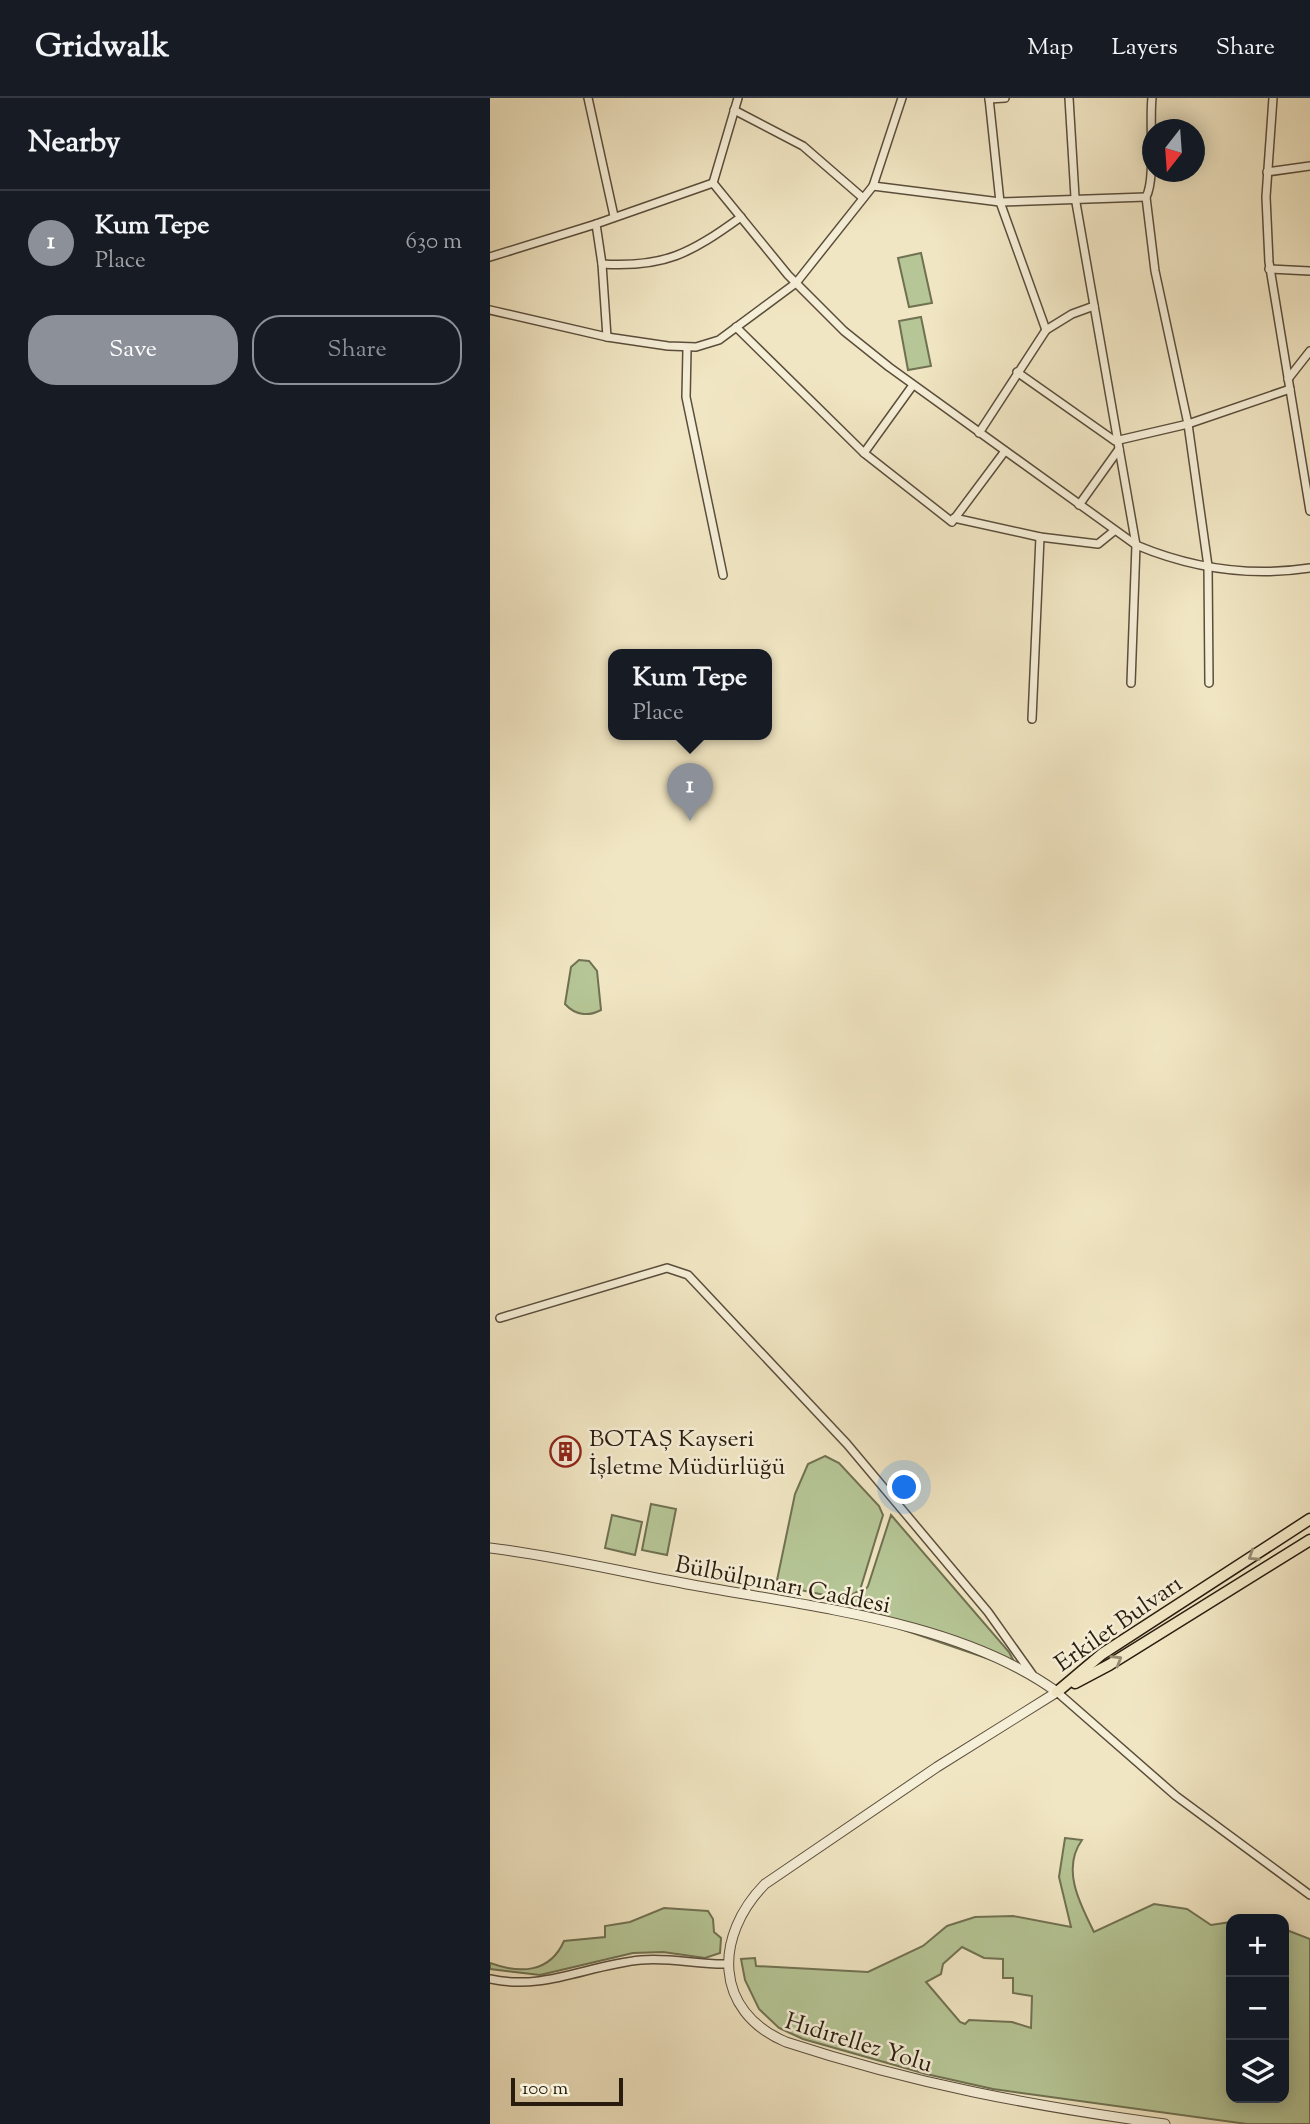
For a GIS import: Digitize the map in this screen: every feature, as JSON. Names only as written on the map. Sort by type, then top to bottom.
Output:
[{"type":"main road","name":"Erkilet Bulvarı","points":[[1057,1692],[1102,1654],[1310,1519]]},
{"type":"main road","name":"Erkilet Bulvarı","points":[[1057,1692],[1109,1665],[1310,1540]]},
{"type":"street","points":[[587,98],[614,216]]},
{"type":"street","points":[[713,183],[738,98]]},
{"type":"street","points":[[490,310],[607,337],[687,349],[719,340],[796,283],[873,186],[902,98]]},
{"type":"street","points":[[1005,98],[989,99],[1000,202],[1046,330]]},
{"type":"street","points":[[1069,98],[1075,197],[1136,545],[1131,683]]},
{"type":"street","points":[[1152,98],[1152,186],[1146,197],[1155,271],[1188,424],[1209,566],[1209,683]]},
{"type":"street","points":[[1273,98],[1267,172],[1269,269],[1310,512]]},
{"type":"street","points":[[734,110],[803,146],[863,198]]},
{"type":"street","points":[[1267,172],[1310,166]]},
{"type":"street","points":[[490,257],[713,183]]},
{"type":"street","points":[[713,183],[796,283],[844,331],[913,385],[1114,531],[1136,545],[1173,559],[1209,566],[1269,573],[1310,568]]},
{"type":"street","points":[[873,186],[1000,202],[1075,197],[1146,197]]},
{"type":"street","points":[[602,264],[637,266],[674,259],[706,243],[741,217]]},
{"type":"street","points":[[596,224],[607,337]]},
{"type":"street","points":[[1269,269],[1310,271]]},
{"type":"street","points":[[979,433],[1046,330],[1094,306]]},
{"type":"street","points":[[736,327],[864,453],[952,522],[1005,451]]},
{"type":"street","points":[[687,349],[686,397],[723,575]]},
{"type":"street","points":[[1288,379],[1310,351]]},
{"type":"street","points":[[1017,372],[1118,445]]},
{"type":"street","points":[[864,453],[913,385]]},
{"type":"street","points":[[1080,505],[1118,445],[1290,389]]},
{"type":"street","points":[[954,518],[1040,537],[1098,544],[1114,531]]},
{"type":"street","points":[[1031,719],[1040,537]]},
{"type":"street","points":[[500,1318],[667,1268],[688,1275],[847,1444],[988,1612],[1032,1674]]},
{"type":"street","name":"Bülbülpınarı Caddesi","points":[[490,1548],[878,1621],[957,1644],[1032,1674],[1057,1692]]},
{"type":"street","points":[[1057,1692],[1176,1796],[1310,1895]]},
{"type":"street","name":"Hıdırellez Yolu","points":[[1057,1692],[928,1772],[771,1879],[755,1895],[738,1923],[728,1964],[730,1983],[741,2009],[760,2028],[786,2042],[896,2076],[964,2092],[1165,2124]]},
{"type":"street","points":[[490,1979],[540,1983],[618,1963],[647,1959],[728,1964]]},
{"type":"green space","points":[[921,253],[932,303],[909,307],[898,258]]},
{"type":"green space","points":[[921,317],[931,366],[908,370],[899,321]]},
{"type":"green space","points":[[579,960],[589,961],[597,971],[601,1010],[591,1014],[577,1013],[565,1004],[571,967]]},
{"type":"green space","points":[[825,1456],[839,1463],[879,1506],[883,1515],[860,1590],[844,1599],[776,1585],[795,1494],[808,1464]]},
{"type":"green space","points":[[651,1504],[676,1509],[667,1555],[642,1550]]},
{"type":"green space","points":[[612,1515],[642,1522],[635,1555],[605,1548]]},
{"type":"green space","points":[[891,1515],[1009,1652],[1018,1669],[875,1620],[847,1602],[862,1594],[868,1586]]},
{"type":"green space","points":[[1065,1838],[1082,1840],[1076,1851],[1073,1874],[1083,1910],[1094,1932],[1154,1904],[1187,1909],[1211,1925],[1226,1923],[1226,2103],[1289,2103],[1289,1931],[1310,1939],[1310,2124],[1247,2124],[993,2089],[926,2074],[803,2039],[779,2028],[759,2009],[745,1980],[741,1959],[755,1958],[756,1966],[868,1972],[923,1946],[947,1926],[975,1917],[1013,1916],[1071,1927],[1059,1877]],"holes":[[[962,1947],[984,1958],[1003,1959],[1003,1978],[1013,1978],[1013,1993],[1032,1996],[1031,2028],[1012,2022],[960,2022],[926,1982],[941,1974],[943,1964]]]},
{"type":"green space","points":[[664,1908],[708,1911],[713,1919],[714,1932],[721,1938],[720,1953],[705,1958],[663,1952],[633,1953],[540,1975],[490,1969],[490,1963],[512,1969],[542,1965],[558,1952],[564,1941],[605,1937],[605,1926],[630,1922]]},
{"type":"place","name":"Kum Tepe","points":[[690,821]]},
{"type":"place","name":"BOTAŞ Kayseri İşletme Müdürlüğü","points":[[566,1452]]}]
